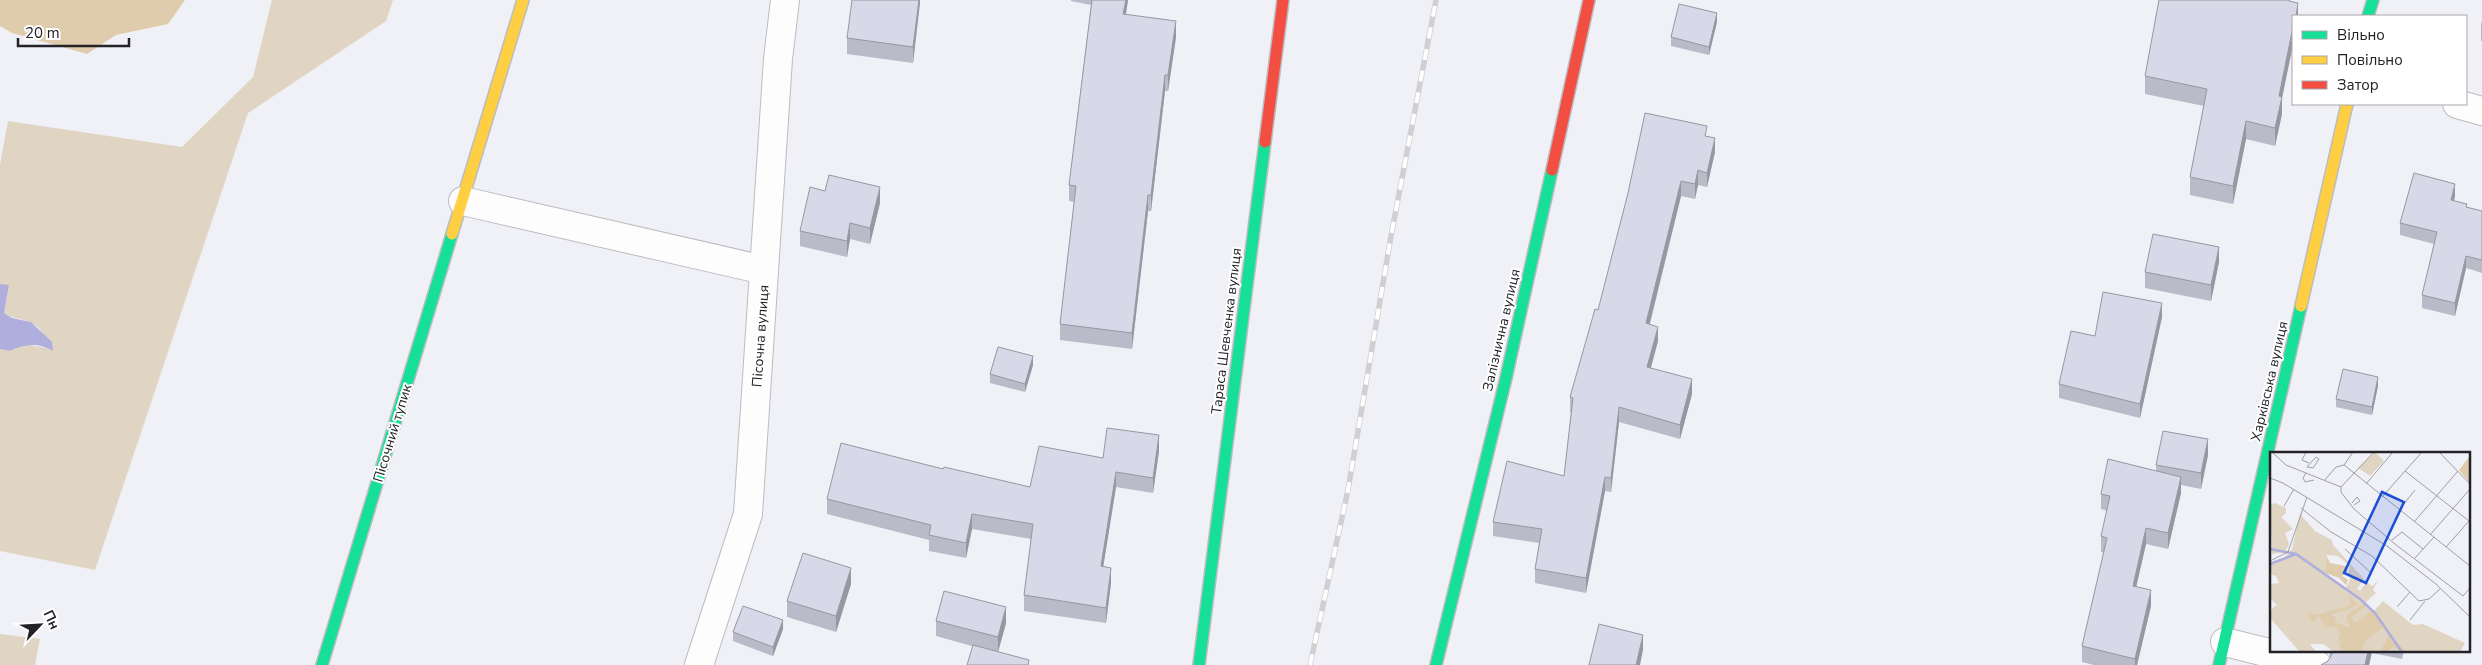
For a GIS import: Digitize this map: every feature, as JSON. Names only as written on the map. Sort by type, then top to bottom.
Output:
[{"type":"street","name":"Пісочний тупик","points":[[322,665],[523,0]]},
{"type":"street","name":"Пісочна вулиця","points":[[699,665],[748,514],[778,58],[785,0]]},
{"type":"street","name":"Тараса Шевченка вулиця","points":[[1199,665],[1283,0]]},
{"type":"street","name":"Залізнична вулиця","points":[[1436,665],[1506,378],[1589,0]]},
{"type":"street","points":[[2368,15],[2373,0]]},
{"type":"street","name":"Харківська вулиця","points":[[2222,653],[2347,105]]},
{"type":"street","points":[[2461,105],[2482,111]]},
{"type":"street","points":[[463,200],[764,270]]},
{"type":"street","points":[[2222,653],[2317,665]]},
{"type":"shaded area","points":[[0,0],[185,0],[168,24],[116,35],[87,54],[12,33],[0,26]]},
{"type":"shaded area","points":[[272,0],[393,0],[386,21],[248,113],[95,570],[0,551],[0,349],[10,351],[22,344],[52,350],[38,327],[4,313],[9,286],[0,284],[0,165],[8,121],[182,147],[253,77]]},
{"type":"shaded area","points":[[0,634],[40,639],[35,665],[0,665]]},
{"type":"water","points":[[0,284],[9,285],[4,313],[12,318],[31,322],[52,342],[53,351],[37,345],[20,347],[10,351],[0,349]]},
{"type":"building","points":[[852,0],[919,0],[913,47],[847,38]]},
{"type":"building","points":[[1092,0],[1126,0],[1123,14],[1176,21],[1168,75],[1165,75],[1151,195],[1148,195],[1132,333],[1060,324],[1076,186],[1069,185]]},
{"type":"building","points":[[2159,0],[2290,0],[2298,3],[2296,15],[2292,15],[2292,32],[2279,96],[2282,97],[2275,128],[2246,121],[2233,186],[2190,177],[2207,89],[2145,76]]},
{"type":"building","points":[[1679,4],[1717,13],[1709,47],[1671,37]]},
{"type":"building","points":[[1645,113],[1707,126],[1705,136],[1715,138],[1707,173],[1698,170],[1695,184],[1681,181],[1646,323],[1658,327],[1647,367],[1692,379],[1680,425],[1619,407],[1611,478],[1605,477],[1586,578],[1535,569],[1542,529],[1493,522],[1507,461],[1564,476],[1573,398],[1570,397],[1595,309],[1598,310],[1628,193]]},
{"type":"building","points":[[2414,173],[2455,184],[2451,200],[2467,204],[2466,207],[2482,211],[2482,260],[2466,256],[2455,303],[2422,295],[2437,232],[2400,223]]},
{"type":"building","points":[[829,175],[880,187],[870,228],[850,223],[847,241],[800,231],[810,187],[825,191]]},
{"type":"building","points":[[2153,234],[2219,247],[2211,285],[2145,272]]},
{"type":"building","points":[[2103,292],[2162,303],[2140,404],[2059,384],[2071,331],[2095,336]]},
{"type":"building","points":[[998,347],[1033,356],[1025,384],[990,374]]},
{"type":"building","points":[[2343,369],[2378,377],[2372,407],[2336,399]]},
{"type":"building","points":[[1107,428],[1159,435],[1153,478],[1116,472],[1101,566],[1111,568],[1106,608],[1024,595],[1033,524],[972,514],[966,543],[929,535],[931,525],[827,499],[841,443],[943,469],[944,467],[1030,487],[1039,446],[1103,458]]},
{"type":"building","points":[[2163,431],[2208,439],[2201,473],[2156,465]]},
{"type":"building","points":[[2108,459],[2181,477],[2168,533],[2146,528],[2133,586],[2151,590],[2135,659],[2082,646],[2107,538],[2101,536],[2110,496],[2101,494]]},
{"type":"building","points":[[803,553],[851,568],[836,616],[787,601]]},
{"type":"building","points":[[944,591],[1006,607],[998,637],[936,621]]},
{"type":"building","points":[[743,606],[783,620],[773,647],[733,632]]},
{"type":"building","points":[[1599,624],[1643,635],[1636,665],[1589,665]]},
{"type":"building","points":[[973,645],[1029,660],[1028,665],[967,665]]},
{"type":"building","points":[[2332,652],[2368,652],[2365,665],[2321,665],[2328,661]]},
{"type":"railway","points":[[1310,665],[1348,490],[1391,236],[1436,0]]},
{"type":"traffic: fast","points":[[2368,15],[2373,0]]},
{"type":"traffic: fast","points":[[1199,665],[1265,142]]},
{"type":"traffic: fast","points":[[1436,665],[1506,378],[1552,170]]},
{"type":"traffic: fast","points":[[322,665],[452,234]]},
{"type":"traffic: fast","points":[[2219,665],[2301,306]]},
{"type":"traffic: slow","points":[[452,234],[523,0]]},
{"type":"traffic: slow","points":[[2301,306],[2347,105]]},
{"type":"traffic: jam","points":[[1265,142],[1283,0]]},
{"type":"traffic: jam","points":[[1552,170],[1589,0]]}]
